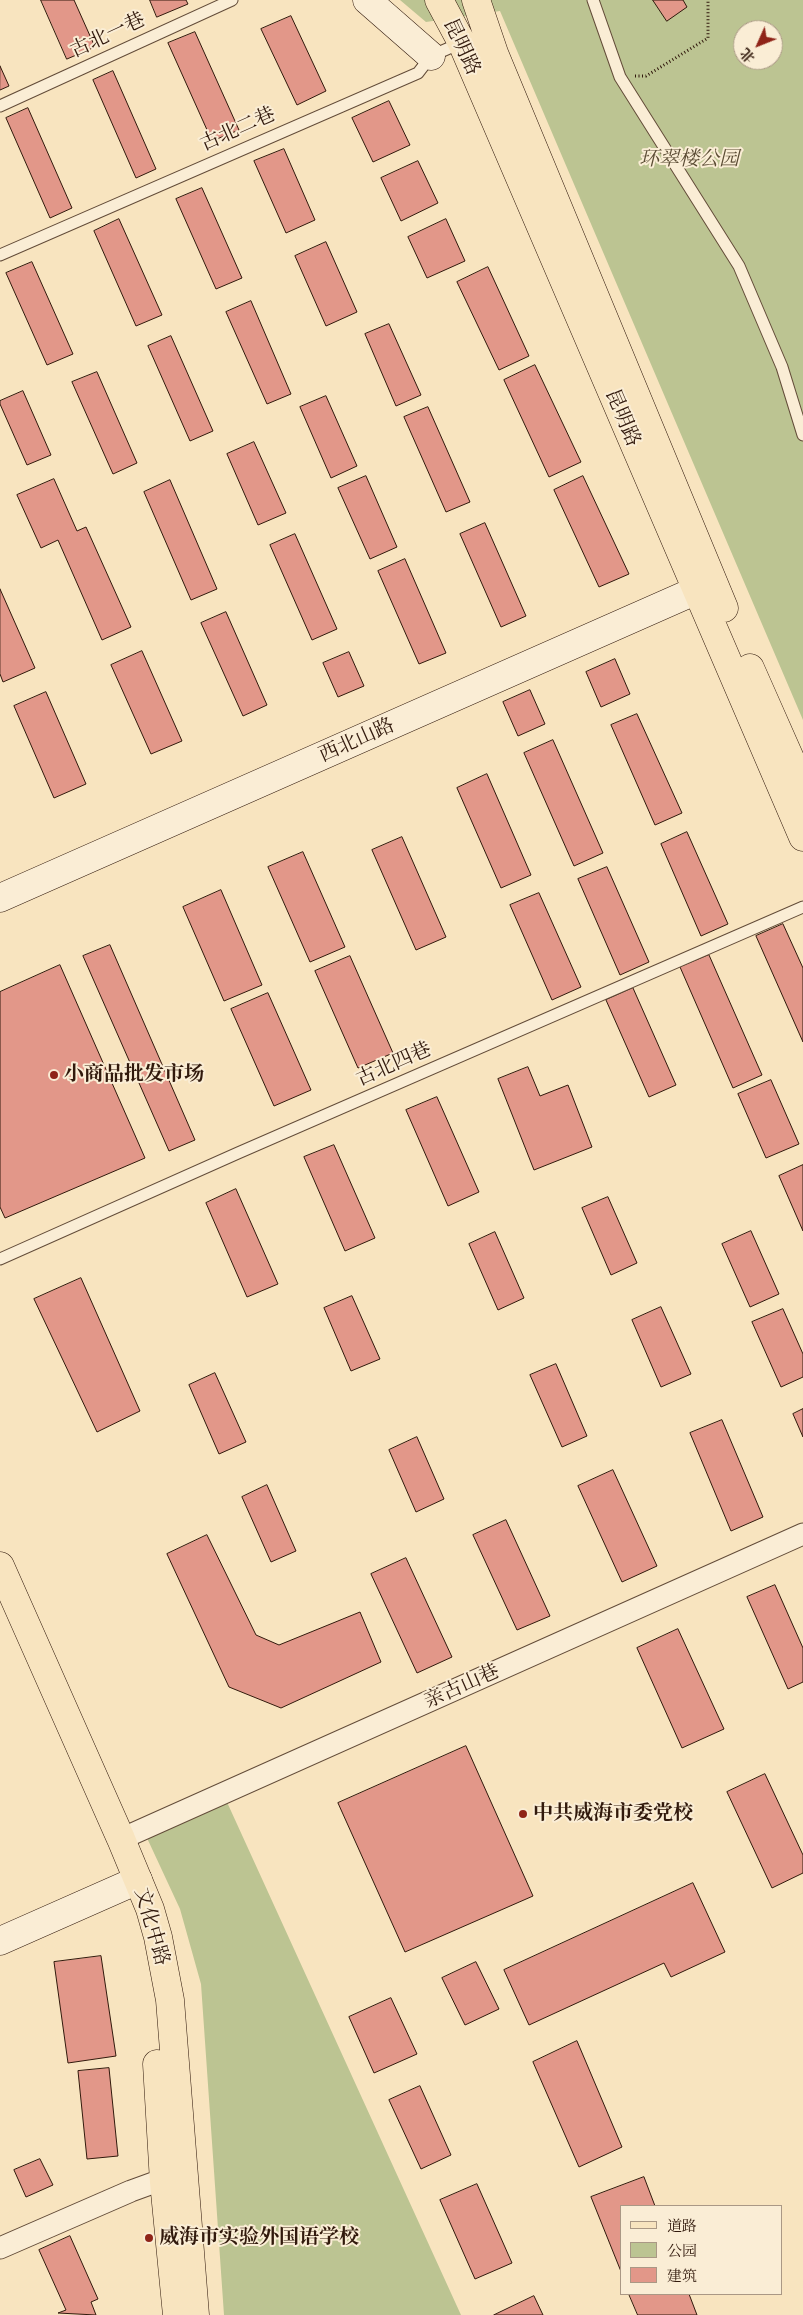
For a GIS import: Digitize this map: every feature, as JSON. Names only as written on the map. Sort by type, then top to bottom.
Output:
[{"type":"main road","points":[[367,0],[431,56]]},
{"type":"main road","name":"昆明路","points":[[439,0],[474,38],[705,587],[803,838]]},
{"type":"main road","name":"昆明路","points":[[474,38],[476,0]]},
{"type":"main road","name":"昆明路","points":[[705,587],[803,788]]},
{"type":"main road","name":"西北山路","points":[[0,898],[705,587]]},
{"type":"main road","name":"文化中路","points":[[0,1566],[121,1839],[130,1884],[150,1909],[158,1937],[170,2000],[175,2181],[195,2315]]},
{"type":"main road","points":[[0,1608],[67,1756],[130,1884],[0,1941]]},
{"type":"main road","points":[[175,2181],[177,2315]]},
{"type":"street","name":"亲古山巷","points":[[121,1839],[803,1534]]},
{"type":"street","points":[[0,2248],[131,2191],[153,2183],[175,2181]]},
{"type":"lane","name":"古北一巷","points":[[0,106],[232,0]]},
{"type":"lane","points":[[593,0],[620,77],[739,266],[782,366],[803,435]]},
{"type":"lane","name":"古北二巷","points":[[0,255],[418,73],[431,56],[474,38]]},
{"type":"lane","name":"古北四巷","points":[[0,1259],[238,1153],[803,907]]},
{"type":"path","points":[[620,77],[646,76],[708,38],[708,0]]},
{"type":"green space","name":"环翠楼公园","points":[[400,0],[803,0],[803,720],[500,11],[426,22]]},
{"type":"green space","points":[[226,1800],[461,2315],[224,2315],[201,1984],[180,1909],[147,1838]]},
{"type":"building","points":[[41,0],[74,0],[95,47],[67,59]]},
{"type":"building","points":[[150,0],[186,0],[188,4],[157,17]]},
{"type":"building","points":[[653,0],[683,0],[687,7],[667,21]]},
{"type":"building","points":[[291,16],[326,91],[297,105],[261,29]]},
{"type":"building","points":[[195,32],[239,130],[212,141],[168,43]]},
{"type":"building","points":[[0,66],[9,86],[0,90]]},
{"type":"building","points":[[113,71],[156,169],[136,178],[93,80]]},
{"type":"building","points":[[389,101],[410,145],[373,162],[352,118]]},
{"type":"building","points":[[28,108],[72,208],[50,218],[6,118]]},
{"type":"building","points":[[284,149],[315,220],[286,233],[254,161]]},
{"type":"building","points":[[418,161],[438,203],[401,221],[381,178]]},
{"type":"building","points":[[202,188],[242,278],[216,289],[176,199]]},
{"type":"building","points":[[119,219],[162,315],[136,326],[94,231]]},
{"type":"building","points":[[446,219],[465,261],[427,278],[408,237]]},
{"type":"building","points":[[326,242],[357,312],[326,326],[295,256]]},
{"type":"building","points":[[32,262],[73,354],[47,365],[6,273]]},
{"type":"building","points":[[488,267],[529,356],[499,370],[457,282]]},
{"type":"building","points":[[251,301],[291,394],[267,404],[226,312]]},
{"type":"building","points":[[389,324],[421,395],[396,406],[365,334]]},
{"type":"building","points":[[171,336],[213,431],[190,441],[148,346]]},
{"type":"building","points":[[535,365],[581,462],[549,477],[504,380]]},
{"type":"building","points":[[97,372],[137,463],[113,474],[72,382]]},
{"type":"building","points":[[23,391],[51,455],[27,465],[0,404],[0,401]]},
{"type":"building","points":[[326,396],[357,466],[331,478],[300,407]]},
{"type":"building","points":[[428,407],[470,502],[446,512],[404,417]]},
{"type":"building","points":[[254,442],[286,513],[258,525],[227,454]]},
{"type":"building","points":[[366,476],[397,547],[370,559],[338,488]]},
{"type":"building","points":[[583,476],[629,574],[599,587],[554,490]]},
{"type":"building","points":[[54,479],[77,531],[86,527],[131,627],[102,640],[58,540],[41,548],[17,495]]},
{"type":"building","points":[[170,480],[217,589],[191,600],[144,492]]},
{"type":"building","points":[[485,523],[526,616],[501,627],[460,534]]},
{"type":"building","points":[[295,534],[337,629],[312,640],[270,545]]},
{"type":"building","points":[[405,559],[446,653],[419,664],[378,571]]},
{"type":"building","points":[[0,589],[35,668],[3,682],[0,674]]},
{"type":"building","points":[[226,612],[267,705],[243,716],[201,623]]},
{"type":"building","points":[[142,651],[182,741],[151,754],[111,665]]},
{"type":"building","points":[[349,652],[364,686],[338,697],[323,663]]},
{"type":"building","points":[[615,659],[630,694],[601,707],[586,672]]},
{"type":"building","points":[[530,690],[545,724],[518,736],[503,702]]},
{"type":"building","points":[[46,692],[86,784],[54,798],[14,706]]},
{"type":"building","points":[[637,714],[682,813],[655,825],[611,725]]},
{"type":"building","points":[[553,740],[603,853],[574,866],[524,753]]},
{"type":"building","points":[[487,774],[531,875],[501,888],[457,788]]},
{"type":"building","points":[[687,832],[728,924],[701,936],[661,844]]},
{"type":"building","points":[[402,837],[446,937],[416,950],[372,850]]},
{"type":"building","points":[[303,852],[345,947],[310,962],[268,867]]},
{"type":"building","points":[[607,867],[649,962],[620,975],[578,879]]},
{"type":"building","points":[[221,890],[262,985],[224,1001],[183,907]]},
{"type":"building","points":[[539,893],[581,987],[552,1000],[510,905]]},
{"type":"building","points":[[783,924],[803,968],[803,1042],[756,936]]},
{"type":"building","points":[[110,945],[195,1140],[169,1151],[83,956]]},
{"type":"building","points":[[709,955],[762,1075],[733,1088],[680,967]]},
{"type":"building","points":[[350,956],[393,1053],[358,1068],[315,971]]},
{"type":"building","name":"小商品批发市场","points":[[60,965],[145,1158],[5,1218],[0,1207],[0,992]]},
{"type":"building","points":[[633,988],[676,1085],[649,1097],[606,1000]]},
{"type":"building","points":[[268,993],[311,1090],[274,1106],[231,1009]]},
{"type":"building","points":[[528,1067],[540,1096],[568,1085],[592,1147],[534,1170],[498,1079]]},
{"type":"building","points":[[771,1080],[799,1144],[766,1158],[738,1094]]},
{"type":"building","points":[[437,1097],[479,1192],[448,1206],[406,1110]]},
{"type":"building","points":[[334,1145],[375,1238],[345,1251],[304,1157]]},
{"type":"building","points":[[803,1165],[803,1231],[779,1176]]},
{"type":"building","points":[[236,1189],[278,1284],[247,1297],[206,1203]]},
{"type":"building","points":[[608,1197],[637,1263],[611,1275],[582,1208]]},
{"type":"building","points":[[751,1231],[779,1294],[750,1307],[722,1244]]},
{"type":"building","points":[[495,1232],[524,1298],[498,1310],[469,1244]]},
{"type":"building","points":[[81,1278],[140,1411],[97,1432],[34,1299]]},
{"type":"building","points":[[352,1296],[380,1359],[351,1371],[324,1308]]},
{"type":"building","points":[[661,1307],[691,1374],[661,1387],[632,1320]]},
{"type":"building","points":[[783,1309],[803,1354],[803,1377],[781,1387],[752,1322]]},
{"type":"building","points":[[556,1364],[587,1436],[562,1447],[530,1375]]},
{"type":"building","points":[[215,1373],[246,1442],[219,1454],[189,1385]]},
{"type":"building","points":[[803,1409],[803,1437],[793,1414]]},
{"type":"building","points":[[722,1420],[763,1517],[731,1531],[690,1433]]},
{"type":"building","points":[[417,1437],[444,1499],[416,1512],[389,1450]]},
{"type":"building","points":[[613,1470],[657,1566],[622,1582],[578,1486]]},
{"type":"building","points":[[267,1485],[296,1551],[271,1562],[242,1497]]},
{"type":"building","points":[[506,1520],[550,1616],[517,1630],[473,1535]]},
{"type":"building","points":[[207,1535],[256,1635],[279,1645],[360,1612],[381,1662],[281,1708],[229,1687],[167,1554]]},
{"type":"building","points":[[406,1558],[452,1657],[417,1673],[371,1574]]},
{"type":"building","points":[[775,1585],[803,1648],[803,1682],[788,1689],[747,1597]]},
{"type":"building","points":[[678,1629],[724,1729],[682,1748],[637,1648]]},
{"type":"building","points":[[466,1746],[533,1896],[405,1952],[338,1803]]},
{"type":"building","points":[[765,1774],[803,1855],[803,1873],[772,1888],[727,1792]]},
{"type":"building","points":[[693,1883],[725,1952],[671,1977],[664,1963],[529,2025],[504,1970]]},
{"type":"building","points":[[101,1956],[116,2056],[68,2063],[54,1962]]},
{"type":"building","points":[[476,1962],[499,2009],[465,2025],[442,1978]]},
{"type":"building","points":[[391,1998],[417,2054],[374,2073],[349,2017]]},
{"type":"building","points":[[577,2041],[622,2147],[579,2167],[533,2062]]},
{"type":"building","points":[[109,2068],[118,2156],[87,2159],[78,2071]]},
{"type":"building","points":[[420,2086],[451,2155],[421,2169],[389,2100]]},
{"type":"building","points":[[40,2159],[53,2185],[26,2197],[14,2170]]},
{"type":"building","points":[[644,2177],[655,2205],[620,2205],[620,2269],[591,2197]]},
{"type":"building","points":[[477,2184],[512,2263],[475,2279],[440,2200]]},
{"type":"building","points":[[70,2236],[98,2299],[91,2302],[96,2315],[58,2313],[66,2310],[39,2250]]},
{"type":"building","points":[[629,2295],[689,2295],[697,2315],[638,2315]]},
{"type":"building","points":[[534,2296],[543,2315],[494,2315]]},
{"type":"place","name":"小商品批发市场","points":[[54,1075]]},
{"type":"place","name":"中共威海市委党校","points":[[523,1814]]},
{"type":"place","name":"威海市实验外国语学校","points":[[149,2238]]}]
